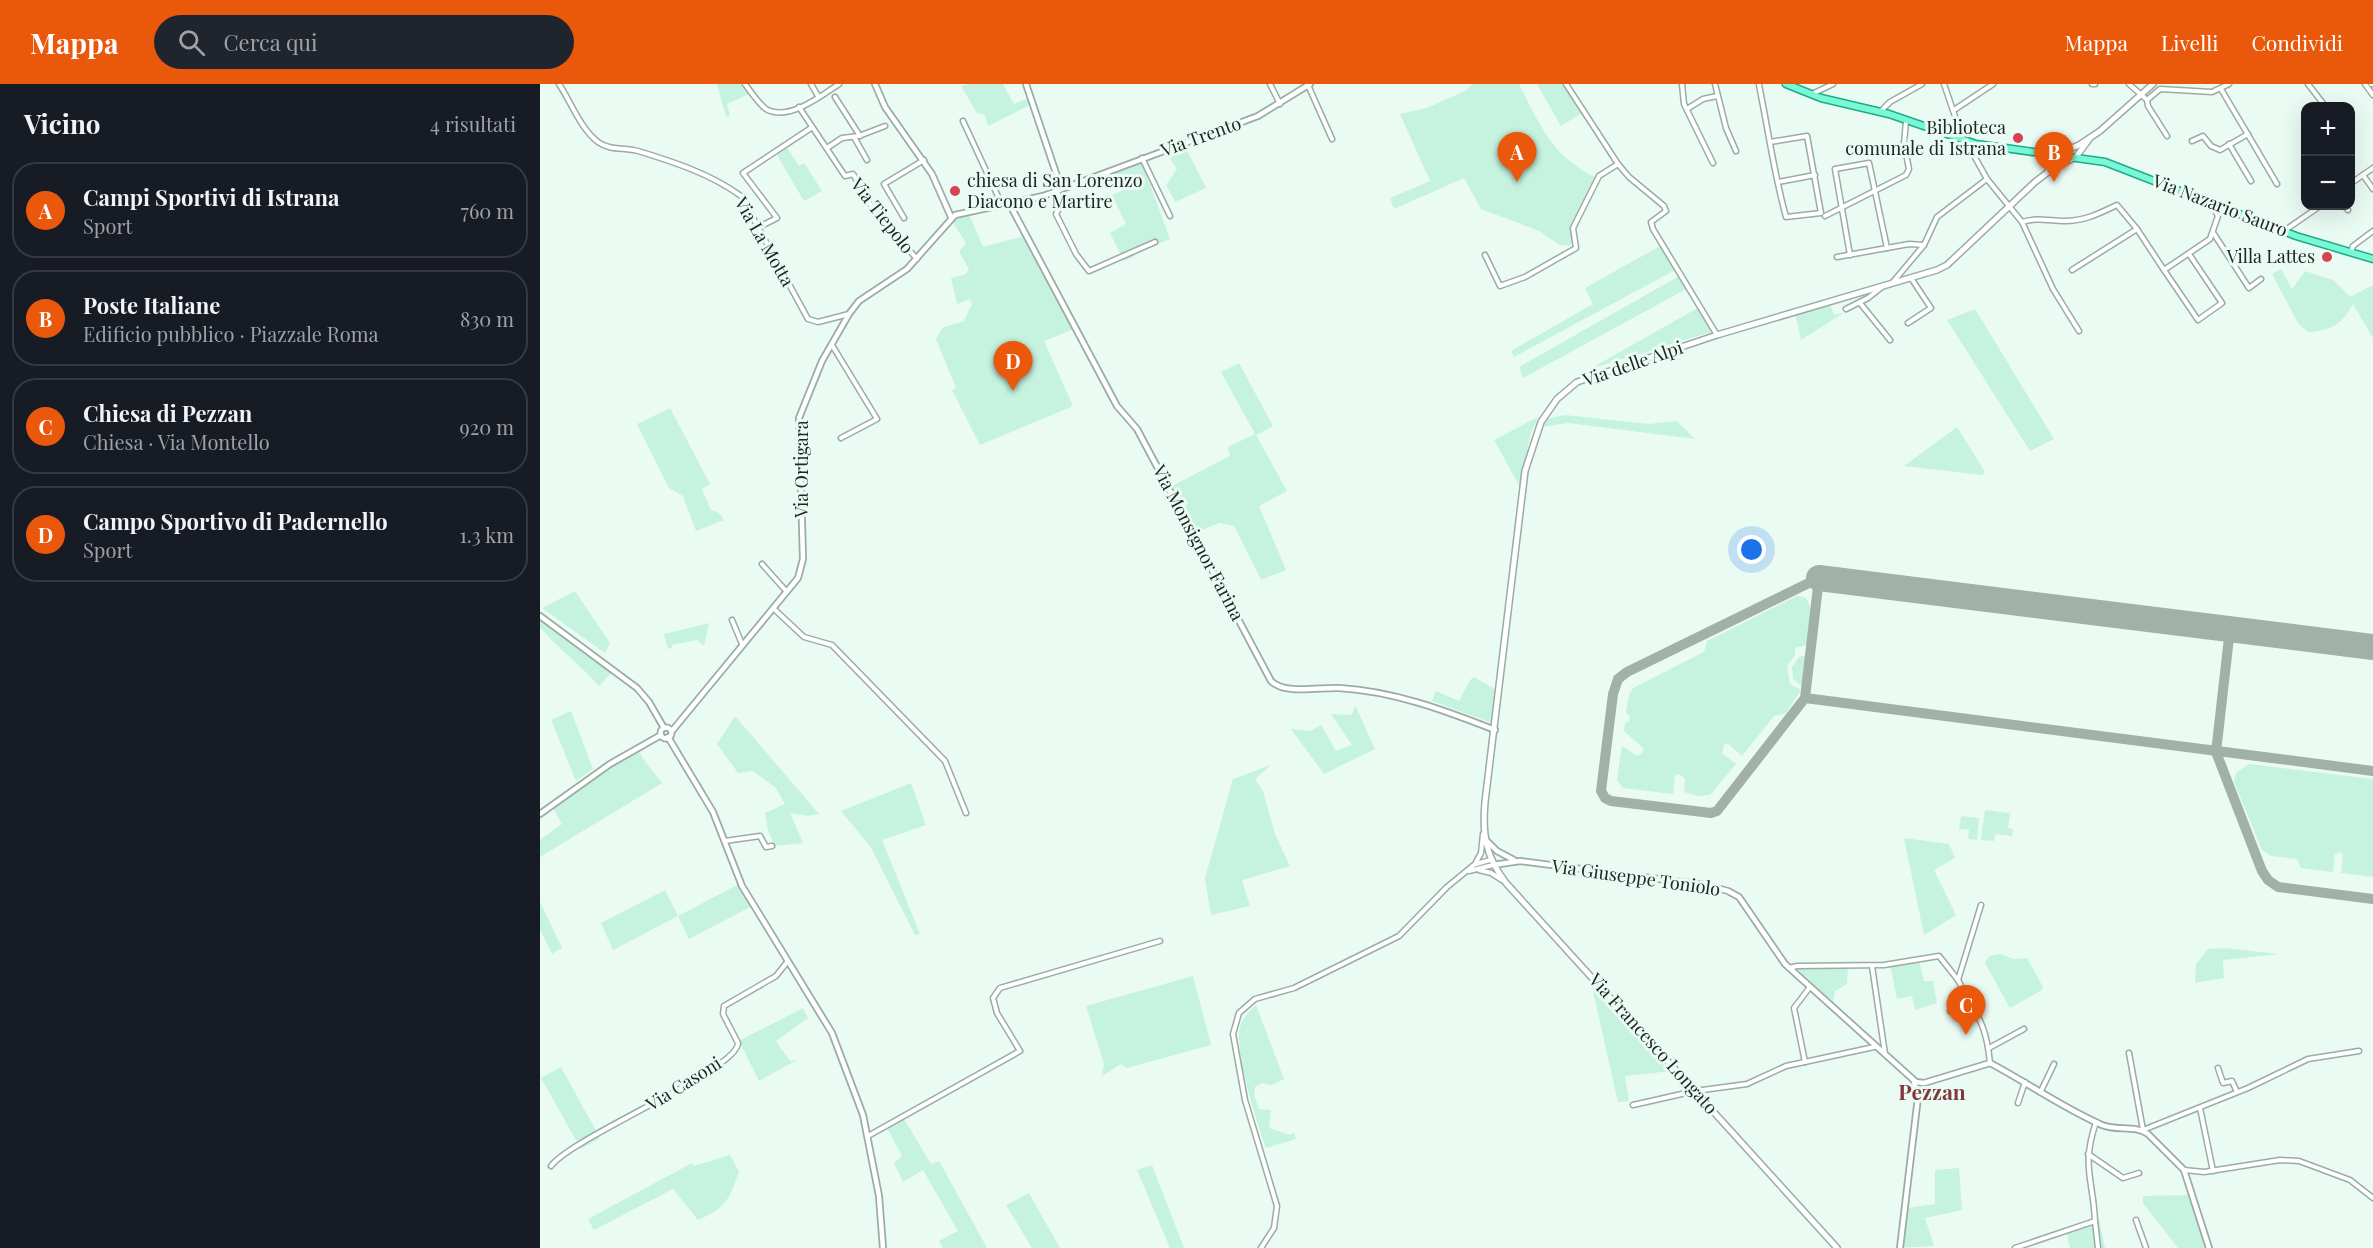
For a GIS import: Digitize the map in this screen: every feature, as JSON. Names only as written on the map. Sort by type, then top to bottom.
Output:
[{"type":"main road","points":[[1786,84],[1812,95],[1881,111],[1967,142],[1989,147],[2057,154],[2082,146]]},
{"type":"main road","points":[[2076,157],[2090,138],[2144,98],[2153,84]]},
{"type":"main road","points":[[2082,146],[2096,160]]},
{"type":"main road","points":[[1989,147],[2057,154]]},
{"type":"main road","points":[[2042,153],[2049,160],[2051,168]]},
{"type":"main road","points":[[2051,168],[2057,154]]},
{"type":"main road","name":"Via Nazario Sauro","points":[[2057,154],[2096,160],[2207,201],[2220,211],[2231,210],[2284,231],[2373,259]]},
{"type":"main road","name":"Via delle Alpi","points":[[1483,832],[1525,471],[1541,422],[1557,399],[1577,382],[1717,335],[1911,278],[1947,265],[2051,168],[2076,157]]},
{"type":"main road","name":"Via Francesco Longato","points":[[1483,832],[1491,862],[1506,883],[1837,1248]]},
{"type":"street","name":"Via La Motta","points":[[559,84],[586,129],[599,143],[616,149],[635,150],[723,183],[741,196],[808,319],[818,322],[849,314]]},
{"type":"street","points":[[745,84],[769,110],[780,113],[799,107],[839,84]]},
{"type":"street","points":[[811,84],[818,96]]},
{"type":"street","points":[[874,84],[885,107],[924,160],[951,217]]},
{"type":"street","points":[[1026,84],[1059,188],[1061,205],[1056,214],[1076,254],[1089,271],[1155,242]]},
{"type":"street","points":[[1270,84],[1280,104]]},
{"type":"street","points":[[1566,84],[1618,164],[1629,177],[1664,206],[1665,210],[1654,217],[1651,222],[1653,230],[1717,335]]},
{"type":"street","points":[[1682,84],[1687,109],[1713,163]]},
{"type":"street","points":[[1715,84],[1726,128],[1736,151]]},
{"type":"street","points":[[1759,84],[1770,142],[1778,182],[1787,218],[1820,214],[1807,136],[1770,142]]},
{"type":"street","points":[[1812,95],[1833,84]]},
{"type":"street","points":[[1881,111],[1890,102],[1922,84]]},
{"type":"street","points":[[1944,84],[1971,152],[1987,179],[2022,222],[2053,289],[2079,331]]},
{"type":"street","points":[[1954,110],[1993,84]]},
{"type":"street","points":[[2129,84],[2144,98],[2167,136]]},
{"type":"street","points":[[2144,98],[2160,88],[2206,93],[2229,84]]},
{"type":"street","points":[[2308,84],[2322,102]]},
{"type":"street","points":[[2365,84],[2373,95]]},
{"type":"street","name":"Via Trento","points":[[951,217],[1037,198],[1258,116],[1309,85],[1332,139]]},
{"type":"street","points":[[2221,89],[2277,184]]},
{"type":"street","points":[[1687,109],[1703,99],[1717,96]]},
{"type":"street","points":[[835,97],[860,136]]},
{"type":"street","name":"Via Tiepolo","points":[[799,107],[811,128],[846,176],[853,174],[873,209],[917,259]]},
{"type":"street","points":[[1825,216],[1907,173],[1906,120]]},
{"type":"street","points":[[963,121],[1002,205]]},
{"type":"street","points":[[1906,133],[1916,123]]},
{"type":"street","points":[[827,148],[842,138],[860,136],[885,126]]},
{"type":"street","points":[[759,227],[777,218],[743,173],[811,128]]},
{"type":"street","points":[[2192,141],[2204,136],[2215,149],[2248,134]]},
{"type":"street","name":"Via Tiepolo","points":[[854,137],[867,160]]},
{"type":"street","points":[[2229,144],[2251,181]]},
{"type":"street","points":[[1142,158],[1170,216]]},
{"type":"street","points":[[904,218],[884,184],[924,160]]},
{"type":"street","points":[[1850,255],[1835,169],[1869,163],[1887,248]]},
{"type":"street","points":[[1485,255],[1500,286],[1525,277],[1576,248],[1573,228],[1599,176],[1618,164]]},
{"type":"street","points":[[2355,181],[2373,168]]},
{"type":"street","points":[[1778,182],[1815,175]]},
{"type":"street","points":[[2363,175],[2373,189]]},
{"type":"street","points":[[1893,283],[1924,245],[1937,217],[1987,179]]},
{"type":"street","name":"Via Monsignor Farina","points":[[1009,203],[1117,406],[1137,429],[1271,681],[1285,688],[1319,687],[1390,694],[1495,730]]},
{"type":"street","points":[[2022,222],[2040,218],[2079,220],[2092,217],[2117,205],[2137,229],[2198,320],[2222,303],[2189,254]]},
{"type":"street","points":[[2284,231],[2314,210]]},
{"type":"street","points":[[2220,211],[2214,238],[2249,288],[2261,279]]},
{"type":"street","name":"Via Ortigara","points":[[668,737],[798,578],[803,559],[799,418],[817,371],[849,314],[859,301],[902,273],[917,259],[951,217]]},
{"type":"street","points":[[2072,270],[2137,229]]},
{"type":"street","points":[[2351,252],[2353,246],[2373,231]]},
{"type":"street","points":[[2164,270],[2189,254],[2214,233]]},
{"type":"street","points":[[1837,257],[1909,244],[1924,245]]},
{"type":"street","points":[[1908,323],[1931,308],[1911,278]]},
{"type":"street","points":[[1846,309],[1875,294],[1883,286]]},
{"type":"street","points":[[1860,303],[1890,340]]},
{"type":"street","points":[[832,345],[877,419],[841,438]]},
{"type":"street","points":[[762,564],[788,592]]},
{"type":"street","points":[[774,609],[804,637],[832,645],[945,761],[966,813]]},
{"type":"street","points":[[540,616],[637,688],[649,702],[664,728],[672,731]]},
{"type":"street","points":[[732,620],[741,645]]},
{"type":"street","points":[[540,814],[619,758],[661,735],[664,728]]},
{"type":"street","points":[[661,735],[668,737],[713,812],[742,886],[832,1033],[863,1115],[868,1136],[879,1196],[883,1248]]},
{"type":"street","name":"Via Giuseppe Toniolo","points":[[1483,832],[1492,848],[1512,859],[1705,885],[1728,891],[1739,897],[1789,968],[1874,1047],[1886,1055],[1919,1088]]},
{"type":"street","name":"Via Giuseppe Toniolo","points":[[1261,1248],[1274,1228],[1277,1206],[1243,1092],[1233,1034],[1239,1013],[1255,999],[1294,988],[1392,940],[1475,864],[1481,853],[1483,832]]},
{"type":"street","points":[[725,842],[760,836],[766,847],[771,846]]},
{"type":"street","points":[[1491,862],[1512,859]]},
{"type":"street","name":"Via Giuseppe Toniolo","points":[[1475,864],[1520,861]]},
{"type":"street","name":"Via Giuseppe Toniolo","points":[[1466,873],[1479,870],[1491,862]]},
{"type":"street","points":[[1499,874],[1502,863]]},
{"type":"street","points":[[1479,870],[1495,874],[1506,883]]},
{"type":"street","points":[[1958,980],[1981,905]]},
{"type":"street","points":[[868,1136],[1020,1051],[997,1013],[993,998],[1000,988],[1160,941]]},
{"type":"street","points":[[1789,968],[1797,966],[1872,966],[1939,956],[1958,980],[1974,1008],[1987,1036],[1990,1063]]},
{"type":"street","name":"Via Casoni","points":[[551,1166],[576,1148],[698,1078],[734,1052],[738,1043],[723,1014],[724,1006],[776,976],[789,960]]},
{"type":"street","points":[[1872,966],[1886,1055]]},
{"type":"street","points":[[1805,1062],[1794,1008],[1810,987]]},
{"type":"street","points":[[1950,1011],[1974,1008]]},
{"type":"street","points":[[1989,1048],[2024,1029]]},
{"type":"street","points":[[1633,1105],[1695,1091],[1747,1084],[1786,1066],[1874,1047]]},
{"type":"street","points":[[1900,1248],[1919,1088],[1928,1082],[1990,1063],[2096,1122],[2118,1129],[2143,1130],[2200,1108],[2308,1059],[2359,1051]]},
{"type":"street","points":[[2128,1053],[2143,1130],[2184,1170],[2209,1248]]},
{"type":"street","points":[[2041,1091],[2054,1064]]},
{"type":"street","points":[[2218,1068],[2222,1083],[2232,1081],[2237,1092]]},
{"type":"street","points":[[2018,1103],[2025,1083]]},
{"type":"street","points":[[2200,1108],[2213,1171]]},
{"type":"street","points":[[2096,1122],[2088,1154],[2087,1171],[2098,1248]]},
{"type":"street","points":[[2088,1154],[2123,1178],[2139,1173]]},
{"type":"street","points":[[2184,1170],[2213,1171],[2280,1161],[2300,1161],[2350,1180],[2373,1198]]},
{"type":"street","points":[[2136,1220],[2146,1248]]},
{"type":"street","points":[[2015,1248],[2095,1221]]},
{"type":"green space","points":[[717,84],[742,84],[749,94],[727,104],[730,116],[726,117]]},
{"type":"green space","points":[[1003,84],[1014,104],[1028,98],[1030,105],[988,126],[985,115],[977,113],[961,86]]},
{"type":"green space","points":[[1472,84],[1519,84],[1550,140],[1569,160],[1598,179],[1570,246],[1560,245],[1539,231],[1481,209],[1464,178],[1394,209],[1390,198],[1430,181],[1400,114],[1427,108],[1467,90]]},
{"type":"green space","points":[[1537,84],[1565,84],[1582,113],[1561,126]]},
{"type":"green space","points":[[1184,144],[1206,188],[1175,202],[1166,185],[1177,169],[1165,151]]},
{"type":"green space","points":[[787,148],[799,166],[804,163],[822,191],[804,201],[777,155]]},
{"type":"green space","points":[[1141,160],[1170,239],[1124,261],[1110,233],[1126,224],[1112,195],[1122,191],[1112,171]]},
{"type":"green space","points":[[969,214],[983,247],[1024,236],[1074,329],[1044,341],[1073,406],[980,445],[952,390],[956,388],[936,339],[942,328],[964,321],[972,304],[970,299],[957,304],[951,278],[966,274],[969,269],[959,252],[966,243],[952,221]]},
{"type":"green space","points":[[1662,245],[1677,269],[1514,357],[1511,351],[1593,304],[1585,288]]},
{"type":"green space","points":[[2281,269],[2292,289],[2305,271],[2333,280],[2350,297],[2373,285],[2373,338],[2353,304],[2345,317],[2335,325],[2323,330],[2308,332],[2298,323],[2272,274]]},
{"type":"green space","points":[[1681,275],[1690,287],[1523,378],[1519,367]]},
{"type":"green space","points":[[1830,304],[1834,315],[1845,312],[1801,340],[1795,313]]},
{"type":"green space","points":[[1701,306],[1714,331],[1590,369]]},
{"type":"green space","points":[[1975,309],[2054,439],[2030,451],[1947,320]]},
{"type":"green space","points":[[1239,363],[1273,426],[1256,435],[1287,491],[1259,506],[1286,570],[1261,580],[1234,526],[1219,523],[1195,533],[1170,487],[1230,456],[1228,447],[1255,434],[1221,372]]},
{"type":"green space","points":[[670,408],[710,484],[702,489],[711,510],[719,513],[724,520],[696,531],[683,496],[669,488],[637,424]]},
{"type":"green space","points":[[1565,415],[1649,424],[1677,421],[1695,439],[1568,423],[1541,427],[1545,419]]},
{"type":"green space","points":[[1538,417],[1530,435],[1521,489],[1494,440]]},
{"type":"green space","points":[[1957,427],[1985,472],[1982,475],[1904,466]]},
{"type":"green space","points":[[575,591],[610,643],[605,653],[542,608]]},
{"type":"green space","points":[[1797,596],[1806,598],[1811,609],[1807,645],[1795,648],[1795,655],[1787,666],[1790,684],[1801,690],[1786,713],[1774,716],[1742,756],[1728,744],[1724,745],[1722,753],[1736,764],[1710,795],[1698,796],[1684,792],[1685,778],[1679,774],[1675,776],[1673,794],[1623,788],[1617,780],[1622,746],[1637,756],[1643,752],[1643,748],[1624,731],[1625,723],[1630,717],[1626,712],[1629,695],[1633,688],[1704,652],[1707,641]]},
{"type":"green space","points":[[540,615],[615,669],[599,686],[540,627]]},
{"type":"green space","points":[[709,623],[704,646],[697,640],[672,645],[672,648],[668,649],[664,634]]},
{"type":"green space","points":[[1806,655],[1802,686],[1793,679],[1792,667],[1799,657]]},
{"type":"green space","points":[[1474,677],[1496,690],[1492,723],[1432,701],[1436,691],[1459,701],[1470,680]]},
{"type":"green space","points":[[1355,705],[1375,749],[1324,774],[1291,729],[1310,731],[1321,725],[1336,751],[1352,745],[1331,714],[1352,715]]},
{"type":"green space","points":[[571,711],[593,769],[576,781],[551,720]]},
{"type":"green space","points":[[735,716],[819,814],[809,816],[790,813],[803,843],[775,846],[768,831],[765,813],[785,804],[776,788],[753,771],[738,773],[717,744]]},
{"type":"green space","points":[[638,747],[643,759],[662,783],[540,857],[540,840],[562,824],[552,806]]},
{"type":"green space","points":[[2249,764],[2373,779],[2373,877],[2341,873],[2343,855],[2340,852],[2335,854],[2333,872],[2301,868],[2297,859],[2271,856],[2262,850],[2234,782],[2236,773]]},
{"type":"green space","points":[[1271,765],[1255,779],[1263,791],[1275,834],[1290,866],[1242,880],[1250,906],[1211,915],[1205,878],[1233,779]]},
{"type":"green space","points":[[911,783],[926,825],[882,840],[920,934],[915,935],[870,846],[841,811]]},
{"type":"green space","points":[[1985,810],[2010,813],[2008,828],[2013,829],[2012,836],[1995,834],[1994,841],[1981,840]]},
{"type":"green space","points":[[1961,816],[1979,818],[1977,840],[1968,839],[1969,830],[1959,829]]},
{"type":"green space","points":[[1904,838],[1949,844],[1955,858],[1934,870],[1956,915],[1924,935]]},
{"type":"green space","points":[[739,884],[752,906],[689,939],[678,916]]},
{"type":"green space","points":[[665,890],[678,916],[613,950],[601,923]]},
{"type":"green space","points":[[540,902],[562,948],[552,954],[540,929]]},
{"type":"green space","points":[[2225,948],[2280,954],[2223,960],[2224,978],[2195,983],[2196,964],[2208,949]]},
{"type":"green space","points":[[2000,954],[2013,959],[2027,958],[2043,987],[2042,990],[2010,1008],[1985,963],[1989,956]]},
{"type":"green space","points":[[1919,960],[1924,981],[1933,981],[1937,1003],[1915,1010],[1912,996],[1897,999],[1890,963]]},
{"type":"green space","points":[[1794,966],[1848,966],[1847,984],[1835,991],[1833,1002]]},
{"type":"green space","points":[[1193,976],[1211,1045],[1127,1068],[1121,1064],[1102,1076],[1104,1064],[1086,1006]]},
{"type":"green space","points":[[1590,978],[1672,1071],[1625,1076],[1629,1101],[1618,1102]]},
{"type":"green space","points":[[1256,1005],[1284,1079],[1271,1085],[1262,1083],[1255,1087],[1254,1095],[1259,1109],[1271,1110],[1269,1128],[1290,1135],[1294,1132],[1296,1139],[1266,1148],[1247,1085],[1240,1050],[1241,1024],[1245,1016]]},
{"type":"green space","points":[[803,1008],[808,1018],[776,1041],[790,1061],[797,1060],[759,1081],[739,1041]]},
{"type":"green space","points":[[561,1067],[600,1138],[581,1149],[541,1078]]},
{"type":"green space","points":[[903,1117],[931,1164],[939,1161],[987,1248],[943,1248],[939,1241],[958,1231],[923,1170],[903,1182],[894,1163],[902,1156],[886,1126]]},
{"type":"green space","points":[[730,1155],[739,1172],[729,1197],[721,1207],[698,1220],[673,1189],[594,1230],[588,1219],[692,1163],[694,1166]]},
{"type":"green space","points":[[1152,1165],[1184,1248],[1170,1248],[1137,1170]]},
{"type":"green space","points":[[1959,1168],[1962,1210],[1925,1218],[1934,1246],[1900,1248],[1908,1208],[1935,1204],[1935,1170]]},
{"type":"green space","points":[[1029,1193],[1060,1248],[1032,1248],[1006,1205]]},
{"type":"green space","points":[[2191,1195],[2207,1248],[2178,1248],[2143,1203],[2143,1196]]},
{"type":"green space","points":[[2099,1219],[2105,1248],[2070,1248],[2066,1231]]},
{"type":"taxiway","points":[[1819,578],[1805,698],[2373,771]]},
{"type":"taxiway","points":[[1805,698],[1717,811],[1711,813],[1611,801],[1605,798],[1601,791],[1613,694],[1618,679],[1627,672],[1819,578]]},
{"type":"taxiway","points":[[2230,629],[2216,752],[2262,871],[2268,880],[2278,887],[2373,899]]},
{"type":"runway","points":[[1819,578],[2373,647]]},
{"type":"place","name":"Biblioteca comunale di Istrana","points":[[2018,138]]},
{"type":"place","name":"Campi Sportivi di Istrana","points":[[1517,182]]},
{"type":"place","name":"Poste Italiane","points":[[2054,182]]},
{"type":"place","name":"chiesa di San Lorenzo Diacono e Martire","points":[[955,191]]},
{"type":"place","name":"Villa Lattes","points":[[2327,257]]},
{"type":"place","name":"Campo Sportivo di Padernello","points":[[1013,391]]},
{"type":"place","name":"Chiesa di Pezzan","points":[[1966,1035]]},
{"type":"district","name":"Pezzan","points":[[1932,1093]]}]
